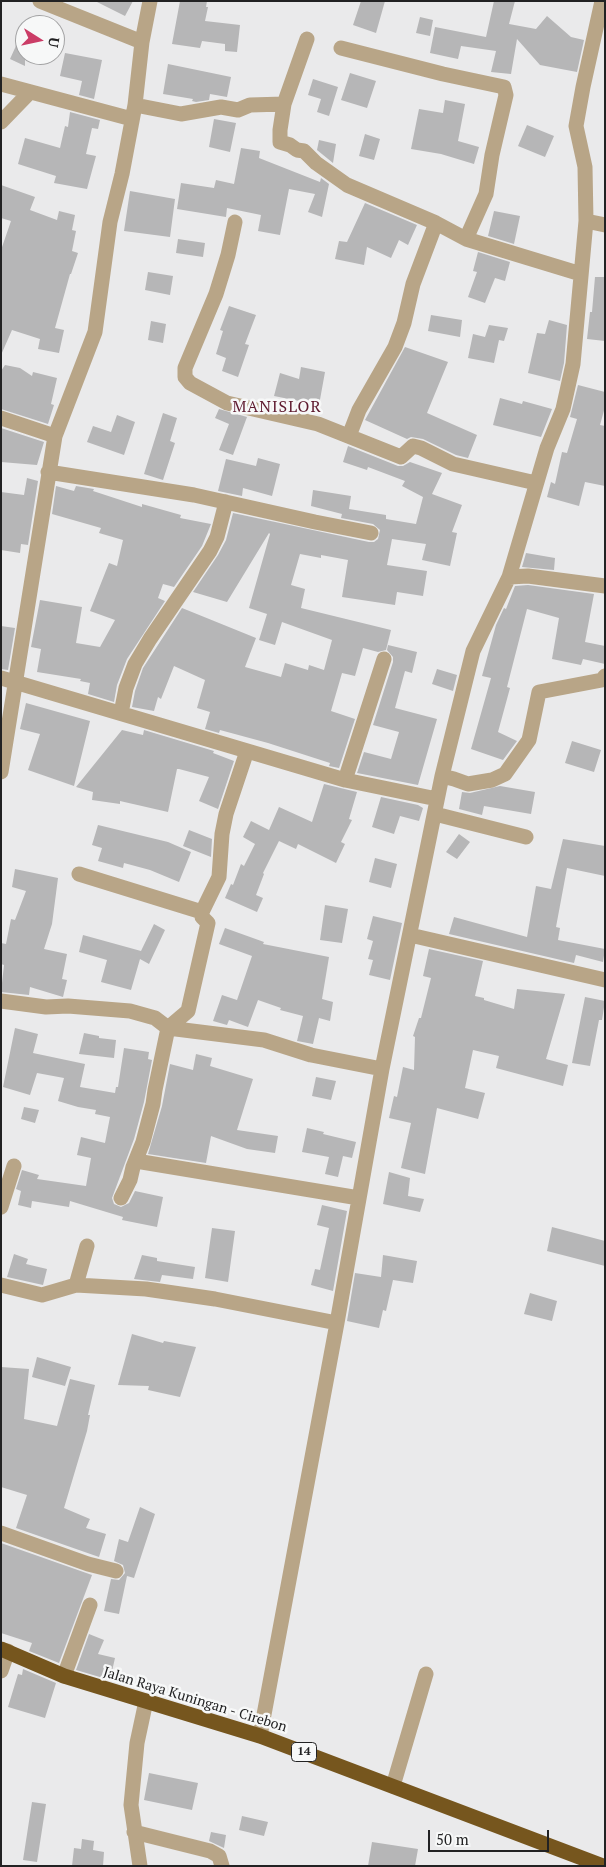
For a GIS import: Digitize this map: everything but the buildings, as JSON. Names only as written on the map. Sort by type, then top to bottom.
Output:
[{"type":"highway","name":"Jalan Raya Kuningan - Cirebon","points":[[5,1650],[64,1676],[260,1736],[603,1866]]},
{"type":"street","points":[[40,1],[142,42]]},
{"type":"street","points":[[1,772],[48,472],[55,436],[95,332],[110,222],[122,174],[150,1]]},
{"type":"street","points":[[260,1736],[338,1323],[382,1069],[442,776],[473,651],[509,577],[547,448],[563,409],[573,364],[586,221],[585,167],[576,126],[582,87],[602,1]]},
{"type":"street","points":[[307,39],[284,104],[280,142],[304,151],[316,163],[347,185],[436,223],[466,239],[581,274]]},
{"type":"street","points":[[341,48],[443,74],[504,87],[506,95],[492,156],[486,194],[466,239]]},
{"type":"street","points":[[1,84],[30,92],[133,112],[181,114],[221,108],[238,110],[250,105],[284,104]]},
{"type":"street","points":[[1,122],[30,92]]},
{"type":"street","points":[[586,221],[605,225]]},
{"type":"street","points":[[235,222],[226,263],[216,294],[185,368],[185,378],[190,383],[227,403],[318,424],[401,458],[412,446],[421,448],[453,464],[536,483]]},
{"type":"street","points":[[349,436],[358,410],[395,348],[404,323],[413,284],[436,223]]},
{"type":"street","points":[[1,418],[55,436]]},
{"type":"street","points":[[48,472],[194,495],[371,533]]},
{"type":"street","points":[[121,713],[126,688],[135,664],[155,631],[210,551],[217,538],[226,502]]},
{"type":"street","points":[[509,577],[528,576],[605,586]]},
{"type":"street","points":[[345,780],[384,659]]},
{"type":"street","points":[[442,776],[468,784],[492,780],[505,774],[529,740],[539,692],[602,680],[605,676]]},
{"type":"street","points":[[1,678],[436,807],[526,837]]},
{"type":"street","points":[[121,1198],[136,1161],[151,1115],[168,1028],[188,1011],[208,923],[202,917],[202,912],[219,877],[222,834],[226,814],[247,751]]},
{"type":"street","points":[[79,874],[202,912]]},
{"type":"street","points":[[410,934],[605,980]]},
{"type":"street","points":[[1,1001],[46,1007],[68,1006],[130,1011],[155,1018],[168,1028],[264,1040],[311,1055],[382,1069]]},
{"type":"street","points":[[136,1161],[359,1198]]},
{"type":"street","points":[[1,1208],[14,1166]]},
{"type":"street","points":[[76,1285],[87,1246]]},
{"type":"street","points":[[1,1285],[42,1295],[76,1285],[146,1289],[205,1297],[338,1323]]},
{"type":"street","points":[[1,1533],[88,1564],[116,1571]]},
{"type":"street","points":[[64,1676],[90,1605]]},
{"type":"street","points":[[1,1671],[5,1650]]},
{"type":"street","points":[[392,1786],[426,1674]]},
{"type":"street","points":[[140,1866],[131,1805],[133,1776],[146,1701]]},
{"type":"street","points":[[134,1832],[210,1851],[218,1856],[222,1866]]},
{"type":"district","name":"MANISLOR","points":[[277,407]]}]
